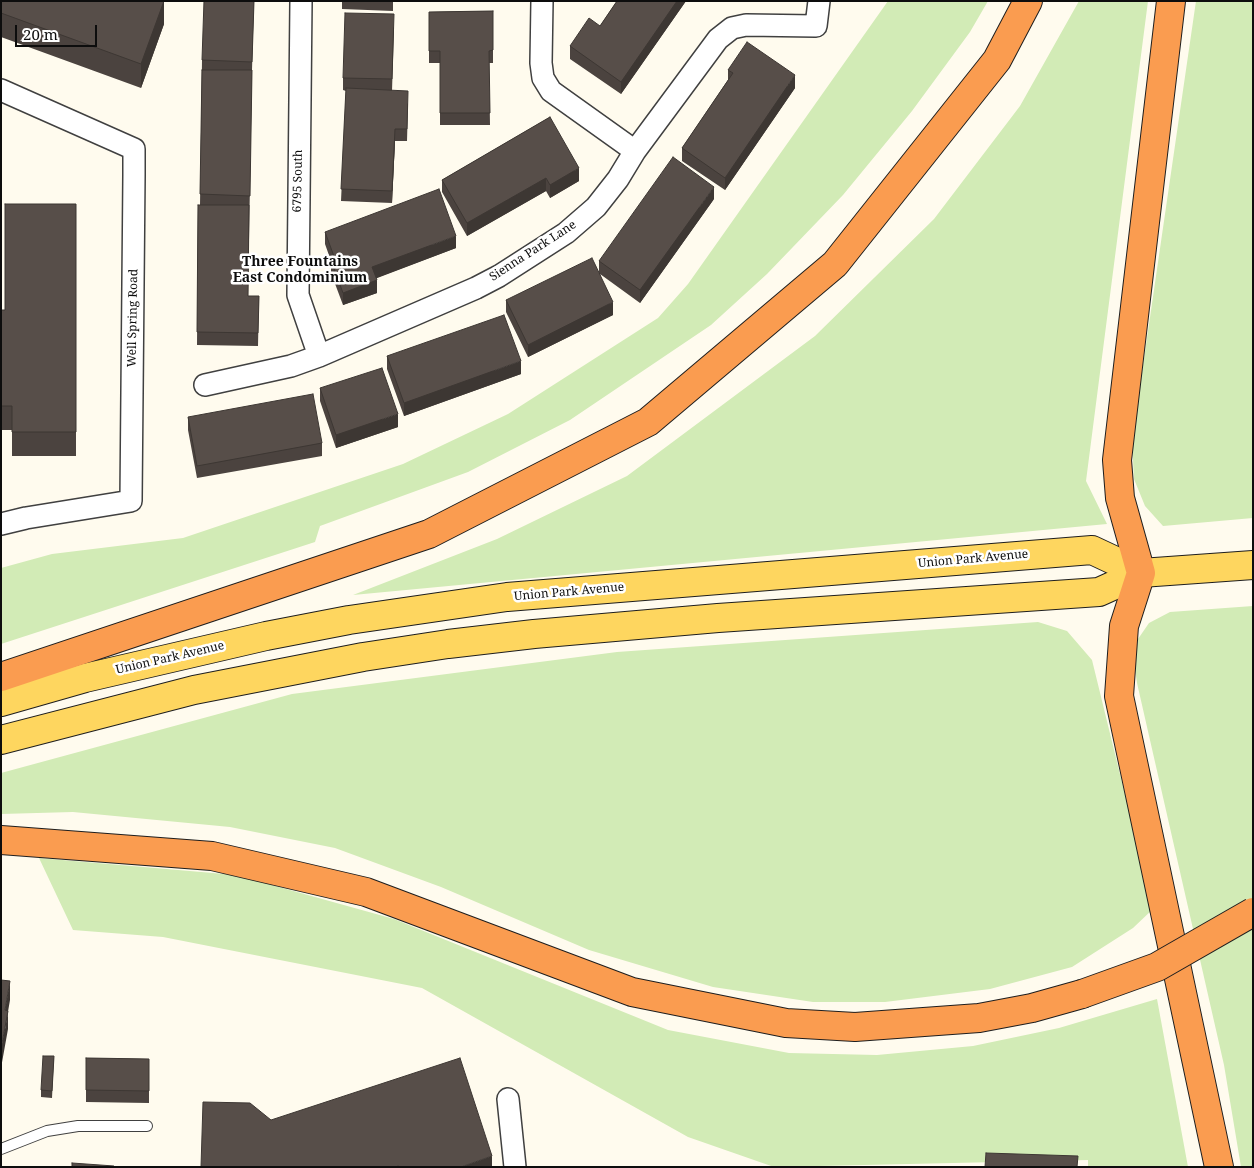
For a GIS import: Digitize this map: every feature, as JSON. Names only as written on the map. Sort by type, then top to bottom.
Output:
[{"type":"highway","points":[[1,677],[429,534],[648,422],[835,264],[996,60],[1028,1]]},
{"type":"highway","points":[[1171,1],[1117,460],[1120,498],[1141,573],[1124,626],[1119,696],[1219,1167]]},
{"type":"highway","points":[[1,840],[212,856],[366,892],[632,992],[786,1023],[855,1027],[979,1018],[1032,1008],[1082,994],[1157,967],[1253,912]]},
{"type":"main road","name":"Union Park Avenue","points":[[1,702],[130,667],[266,636],[358,619],[508,597],[1092,550],[1141,573]]},
{"type":"main road","name":"Union Park Avenue","points":[[1,740],[194,690],[372,655],[544,633],[728,617],[1099,592],[1141,573],[1243,566]]},
{"type":"street","name":"6795 South","points":[[301,1],[298,295],[319,356]]},
{"type":"street","points":[[542,1],[540,63],[542,78],[550,91],[635,151]]},
{"type":"street","name":"Sienna Park Lane","points":[[205,385],[291,366],[319,356],[476,288],[566,232],[596,207],[718,39],[732,28],[746,26],[816,26],[819,1]]},
{"type":"street","name":"Well Spring Road","points":[[1,90],[134,149],[131,501],[26,518],[1,524]]},
{"type":"street","points":[[508,1099],[515,1167]]},
{"type":"lane","points":[[1,1149],[47,1131],[78,1126],[147,1126]]},
{"type":"green space","points":[[888,1],[988,1],[970,32],[912,111],[843,195],[767,274],[711,325],[570,420],[468,472],[320,526],[315,542],[1,644],[1,568],[52,554],[183,538],[403,464],[508,414],[658,318],[688,284]]},
{"type":"green space","points":[[1079,1],[1148,1],[1086,481],[1107,524],[353,595],[497,539],[627,476],[815,336],[934,219],[1020,106]]},
{"type":"green space","points":[[1196,1],[1253,1],[1253,518],[1163,526],[1145,506],[1134,479],[1132,441]]},
{"type":"green space","points":[[1253,606],[1253,1167],[1241,1167],[1224,1065],[1137,683],[1134,662],[1138,639],[1149,623],[1170,612]]},
{"type":"green space","points":[[1038,622],[1067,631],[1092,660],[1153,909],[1133,928],[1072,967],[990,989],[885,1002],[813,1002],[713,987],[589,950],[441,887],[335,848],[230,827],[73,812],[1,814],[1,773],[292,694],[617,652]]},
{"type":"green space","points":[[39,858],[236,875],[394,919],[668,1030],[789,1053],[877,1055],[973,1046],[1059,1028],[1157,999],[1188,1167],[1088,1167],[1088,1160],[774,1167],[688,1137],[422,988],[163,937],[73,930]]},
{"type":"building","points":[[1,1],[164,1],[141,64],[1,13]]},
{"type":"building","points":[[204,1],[254,1],[252,62],[202,60]]},
{"type":"building","points":[[617,1],[677,1],[621,82],[570,46],[589,18],[600,26]]},
{"type":"building","points":[[493,11],[493,50],[489,51],[490,113],[440,113],[440,51],[429,51],[429,12]]},
{"type":"building","points":[[345,13],[394,14],[392,79],[343,78]]},
{"type":"building","points":[[747,42],[795,75],[725,178],[682,148],[733,73],[728,70]]},
{"type":"building","points":[[202,70],[252,70],[250,196],[200,194]]},
{"type":"building","points":[[346,88],[408,91],[407,129],[395,129],[392,191],[341,189]]},
{"type":"building","points":[[550,117],[579,168],[550,185],[546,178],[467,223],[442,180]]},
{"type":"building","points":[[673,157],[714,187],[640,290],[599,261]]},
{"type":"building","points":[[439,189],[456,236],[372,267],[377,280],[343,293],[331,260],[335,259],[325,232]]},
{"type":"building","points":[[5,204],[76,204],[76,432],[12,432],[12,406],[1,406],[1,310],[5,310]]},
{"type":"building","points":[[198,205],[249,205],[248,296],[259,296],[258,333],[197,332]]},
{"type":"building","points":[[592,258],[613,302],[528,345],[506,300]]},
{"type":"building","points":[[504,315],[521,361],[404,403],[387,356]]},
{"type":"building","points":[[382,368],[398,414],[336,435],[320,388]]},
{"type":"building","points":[[313,394],[322,443],[197,466],[188,417]]},
{"type":"building","points":[[1,980],[10,981],[5,1010],[8,1011],[1,1049]]},
{"type":"building","points":[[43,1056],[54,1056],[52,1091],[41,1090]]},
{"type":"building","points":[[86,1058],[149,1059],[149,1091],[86,1090]]},
{"type":"building","points":[[460,1058],[492,1156],[461,1167],[201,1167],[203,1102],[250,1103],[271,1120]]},
{"type":"building","points":[[986,1153],[1078,1156],[1077,1167],[985,1167]]},
{"type":"building","points":[[72,1163],[114,1166],[114,1167],[72,1167]]},
{"type":"district","name":"Three Fountains East Condominium","points":[[300,270]]}]
